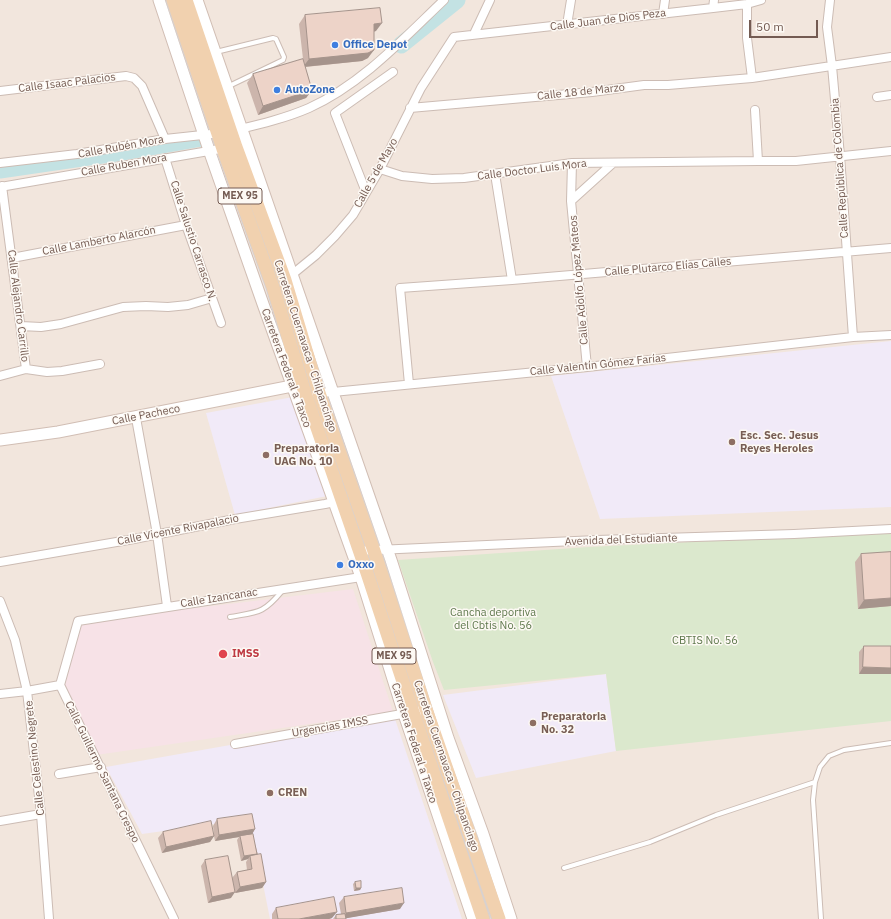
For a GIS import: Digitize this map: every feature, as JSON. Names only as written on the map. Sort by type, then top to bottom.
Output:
[{"type":"main road","name":"Carretera Cuernavaca - Chilpancingo","points":[[173,0],[223,149],[273,287],[329,475],[408,713],[483,919]]},
{"type":"main road","name":"Carretera Cuernavaca - Chilpancingo","points":[[186,0],[242,146],[289,277],[319,392],[374,551],[426,709],[492,880],[499,919]]},
{"type":"street","name":"Carretera Federal a Taxco","points":[[159,0],[209,150],[292,386],[329,475]]},
{"type":"street","points":[[197,0],[227,86],[236,130]]},
{"type":"street","name":"Calle Rubén Mora","points":[[0,163],[77,154],[165,139],[236,130],[310,108],[342,90],[369,71],[444,0]]},
{"type":"street","points":[[474,34],[490,0]]},
{"type":"street","points":[[567,25],[571,0]]},
{"type":"street","points":[[663,14],[665,0]]},
{"type":"street","name":"Calle Juan de Dios Peza","points":[[454,37],[663,14],[714,4],[747,4],[761,0]]},
{"type":"street","name":"Calle República de Colombia","points":[[830,0],[827,27],[840,156],[853,337]]},
{"type":"street","points":[[747,4],[747,38],[752,78]]},
{"type":"street","name":"Calle 5 de Mayo","points":[[273,287],[289,277],[316,255],[353,215],[380,169],[421,88],[454,37]]},
{"type":"street","name":"Calle 18 de Marzo","points":[[410,108],[592,92],[644,85],[668,85],[752,78],[891,57]]},
{"type":"street","points":[[366,192],[335,113],[393,72]]},
{"type":"street","name":"Calle Isaac Palacios","points":[[0,91],[126,76],[134,78],[142,86],[165,139]]},
{"type":"street","points":[[877,97],[891,95]]},
{"type":"street","points":[[755,110],[758,161]]},
{"type":"street","name":"Calle Ruben Mora","points":[[1,186],[209,150],[242,146]]},
{"type":"street","name":"Calle Doctor Luis Mora","points":[[380,169],[402,176],[432,179],[464,178],[572,163],[796,161],[891,151]]},
{"type":"street","name":"Calle Salustio Carrasco N.","points":[[165,158],[186,225],[221,323]]},
{"type":"street","points":[[571,201],[572,163]]},
{"type":"street","name":"Calle Adolfo López Mateos","points":[[587,367],[571,201],[613,163]]},
{"type":"street","points":[[495,174],[512,280]]},
{"type":"street","name":"Calle Alejandro Carrillo","points":[[1,186],[26,369],[47,372],[62,371],[100,364]]},
{"type":"street","name":"Calle Lamberto Alarcón","points":[[12,258],[186,225]]},
{"type":"street","name":"Calle Plutarco Elías Calles","points":[[409,384],[400,288],[891,248]]},
{"type":"street","points":[[289,277],[333,392],[388,550],[492,880],[511,919]]},
{"type":"street","points":[[21,326],[41,327],[61,324],[123,307],[182,306],[212,298]]},
{"type":"street","name":"Calle Valentín Gómez Farías","points":[[305,393],[333,392],[587,367],[853,337],[891,335]]},
{"type":"street","points":[[0,376],[26,369]]},
{"type":"street","name":"Calle Pacheco","points":[[0,440],[58,432],[136,418],[292,386]]},
{"type":"street","points":[[136,418],[157,534],[167,606]]},
{"type":"street","points":[[329,475],[346,470]]},
{"type":"street","name":"Calle Vicente Rivapalacio","points":[[0,562],[356,498]]},
{"type":"street","name":"Avenida del Estudiante","points":[[355,551],[891,529]]},
{"type":"street","points":[[355,551],[361,577],[375,610]]},
{"type":"street","name":"Calle Izancanac","points":[[60,685],[78,621],[361,577]]},
{"type":"street","name":"Calle Celestino Negrete","points":[[0,601],[15,640],[27,691],[41,814],[49,919]]},
{"type":"street","points":[[398,623],[410,619]]},
{"type":"street","points":[[0,694],[60,685]]},
{"type":"street","name":"Calle Guillermo Santana Crespo","points":[[60,685],[174,919]]},
{"type":"street","name":"Urgencias IMSS","points":[[235,744],[426,709]]},
{"type":"street","name":"Carretera Federal a Taxco","points":[[408,713],[473,919]]},
{"type":"street","points":[[60,774],[101,767]]},
{"type":"street","points":[[0,821],[41,814]]},
{"type":"street","points":[[473,889],[492,880]]},
{"type":"lane","points":[[215,52],[273,38],[276,39],[284,57],[283,60],[227,86]]},
{"type":"lane","points":[[230,617],[263,610],[273,602],[284,588]]},
{"type":"lane","points":[[821,919],[812,800],[815,782],[820,767],[829,756],[844,750],[891,743]]},
{"type":"lane","points":[[564,868],[650,842],[716,814],[815,782]]},
{"type":"shaded area","points":[[0,0],[891,0],[891,919],[0,919]]},
{"type":"shaded area","name":"Esc. Sec. Jesus Reyes Heroles","points":[[891,341],[891,507],[600,519],[551,376]]},
{"type":"shaded area","name":"Preparatoria UAG No. 10","points":[[293,397],[327,496],[235,515],[206,413]]},
{"type":"shaded area","name":"IMSS","points":[[353,589],[393,712],[96,755],[63,685],[79,622]]},
{"type":"shaded area","name":"Preparatoria No. 32","points":[[606,674],[616,751],[476,778],[443,695]]},
{"type":"shaded area","name":"CREN","points":[[394,716],[462,919],[270,919],[250,819],[142,834],[106,767]]},
{"type":"green space","name":"CBTIS No. 56","points":[[891,532],[891,721],[616,751],[606,674],[444,690],[398,560],[589,547]]},
{"type":"building","name":"Office Depot","points":[[380,8],[382,23],[374,24],[374,50],[368,53],[309,59],[305,15]]},
{"type":"building","name":"AutoZone","points":[[303,59],[312,90],[263,106],[253,74]]},
{"type":"building","points":[[891,552],[891,598],[864,600],[861,554]]},
{"type":"building","points":[[864,646],[891,646],[891,668],[863,667]]},
{"type":"building","points":[[252,814],[255,829],[219,835],[217,819]]},
{"type":"building","points":[[211,821],[214,836],[166,847],[163,832]]},
{"type":"building","points":[[253,834],[257,854],[244,856],[240,836]]},
{"type":"building","points":[[261,854],[266,882],[240,887],[237,872],[252,869],[250,856]]},
{"type":"building","points":[[228,856],[235,892],[212,897],[205,860]]},
{"type":"building","points":[[361,881],[361,888],[356,888],[355,882]]},
{"type":"building","points":[[402,888],[404,903],[346,913],[344,897]]},
{"type":"building","points":[[334,897],[337,912],[299,919],[278,919],[276,908]]},
{"type":"building","points":[[345,914],[346,919],[336,919],[336,915]]},
{"type":"waterway","points":[[401,45],[457,0]]},
{"type":"waterway","points":[[0,170],[123,152],[202,138]]},
{"type":"place","name":"Office Depot","points":[[335,45]]},
{"type":"place","name":"AutoZone","points":[[277,90]]},
{"type":"place","name":"Esc. Sec. Jesus Reyes Heroles","points":[[732,442]]},
{"type":"place","name":"Preparatoria UAG No. 10","points":[[266,455]]},
{"type":"place","name":"Oxxo","points":[[340,565]]},
{"type":"place","name":"IMSS","points":[[223,654]]},
{"type":"place","name":"Preparatoria No. 32","points":[[533,723]]},
{"type":"place","name":"CREN","points":[[270,793]]},
{"type":"park label","name":"Cancha deportiva del Cbtis No. 56","points":[[493,619]]}]
